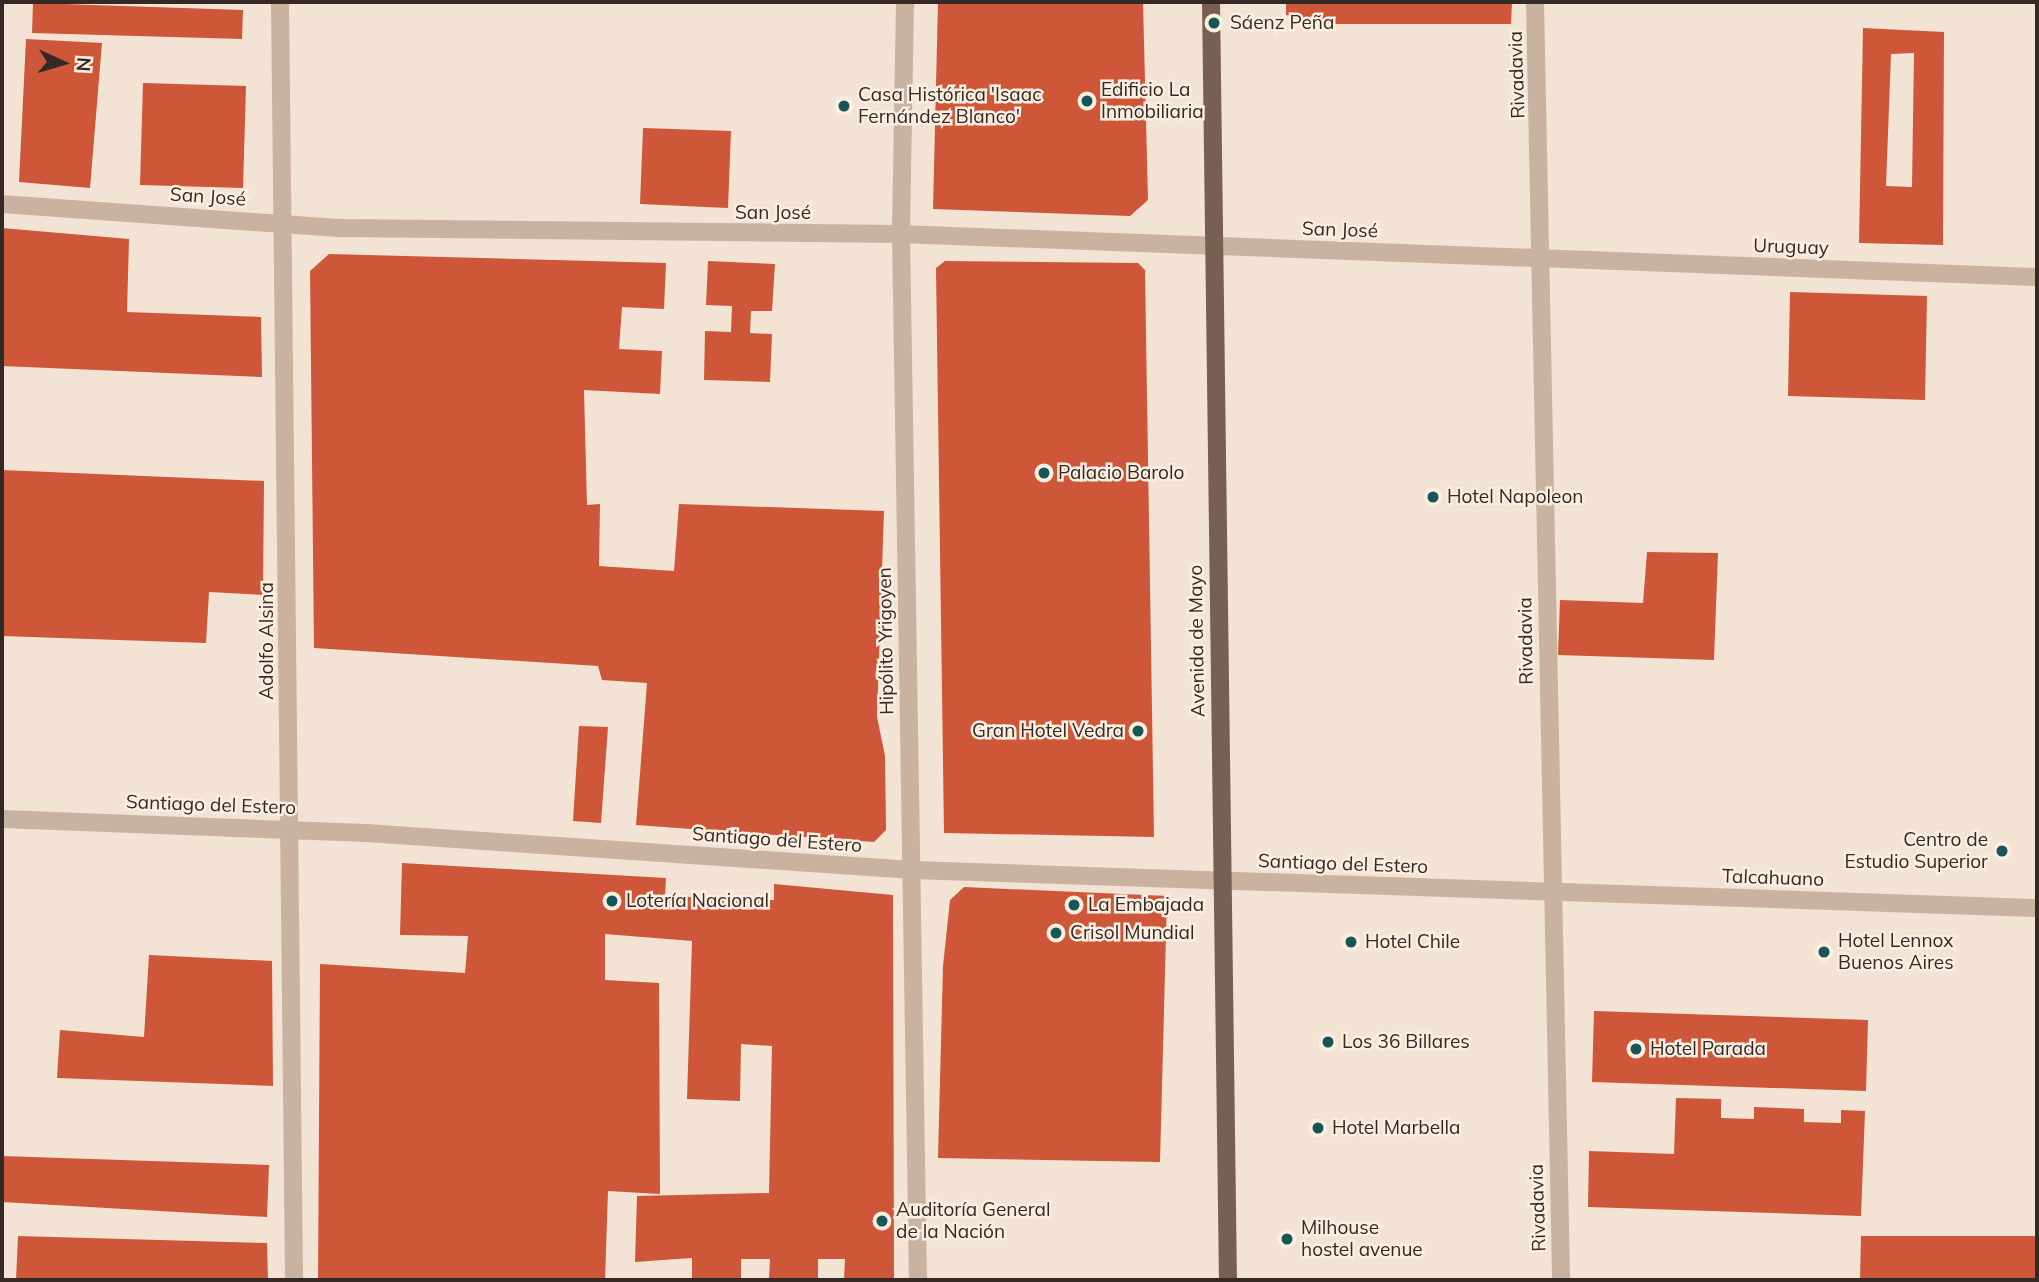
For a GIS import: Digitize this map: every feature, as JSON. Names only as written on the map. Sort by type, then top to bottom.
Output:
[{"type":"main road","name":"Avenida de Mayo","points":[[1211,2],[1228,1280]]},
{"type":"street","name":"Adolfo Alsina","points":[[280,2],[294,1280]]},
{"type":"street","name":"Hipólito Yrigoyen","points":[[905,2],[901,234],[918,1280]]},
{"type":"street","name":"Rivadavia","points":[[1535,2],[1544,258],[1550,891],[1561,1280]]},
{"type":"street","name":"San José","points":[[2,204],[284,224],[502,232],[901,234],[1544,258]]},
{"type":"street","name":"Uruguay","points":[[1544,258],[2037,277]]},
{"type":"street","name":"Santiago del Estero","points":[[2,819],[289,829],[913,870],[1550,891]]},
{"type":"street","name":"Talcahuano","points":[[1550,891],[2037,908]]},
{"type":"building","points":[[938,2],[1143,2],[1148,200],[1130,216],[933,209]]},
{"type":"building","points":[[1286,2],[1512,2],[1511,24],[1335,24],[1286,15]]},
{"type":"building","points":[[33,3],[243,10],[242,39],[32,33]]},
{"type":"building","points":[[1863,28],[1944,32],[1943,245],[1859,243]],"holes":[[[1914,53],[1912,187],[1886,186],[1891,54]]]},
{"type":"building","points":[[26,39],[102,43],[90,188],[19,182]]},
{"type":"building","points":[[143,83],[246,86],[243,188],[140,185]]},
{"type":"building","points":[[643,128],[731,131],[728,208],[640,204]]},
{"type":"building","points":[[2,228],[129,239],[127,312],[261,317],[262,377],[2,366]]},
{"type":"building","points":[[329,254],[666,263],[664,309],[622,307],[619,349],[662,351],[660,394],[584,390],[587,505],[600,504],[599,566],[674,571],[679,504],[884,511],[877,717],[885,756],[886,830],[874,842],[636,825],[647,683],[602,680],[598,666],[314,648],[310,271]]},
{"type":"building","points":[[708,261],[775,264],[772,311],[751,311],[750,333],[772,334],[770,382],[704,380],[705,331],[731,332],[732,306],[706,305]]},
{"type":"building","points":[[945,261],[1138,263],[1145,270],[1154,837],[944,833],[936,268]]},
{"type":"building","points":[[1790,292],[1927,296],[1925,400],[1788,396]]},
{"type":"building","points":[[2,470],[264,481],[263,595],[209,592],[206,643],[2,636]]},
{"type":"building","points":[[1647,552],[1718,553],[1714,660],[1558,655],[1560,600],[1643,603]]},
{"type":"building","points":[[579,726],[608,727],[601,823],[573,821]]},
{"type":"building","points":[[402,863],[666,878],[665,896],[774,900],[774,884],[893,895],[894,1280],[844,1280],[845,1259],[818,1259],[818,1280],[769,1280],[770,1259],[741,1259],[741,1280],[692,1280],[692,1258],[635,1262],[637,1196],[769,1193],[772,1046],[741,1044],[740,1101],[687,1099],[692,941],[605,934],[605,980],[659,983],[660,1194],[608,1191],[605,1280],[318,1280],[320,964],[465,973],[468,936],[400,935]]},
{"type":"building","points":[[964,887],[1167,896],[1160,1162],[938,1158],[943,966],[950,900]]},
{"type":"building","points":[[149,955],[272,961],[273,1086],[57,1078],[60,1030],[144,1037]]},
{"type":"building","points":[[1594,1011],[1868,1020],[1866,1091],[1592,1082]]},
{"type":"building","points":[[1676,1098],[1721,1099],[1721,1118],[1754,1119],[1754,1107],[1804,1109],[1804,1122],[1841,1123],[1841,1110],[1865,1111],[1861,1216],[1588,1207],[1589,1151],[1674,1154]]},
{"type":"building","points":[[2,1156],[269,1165],[267,1217],[2,1202]]},
{"type":"building","points":[[18,1236],[267,1243],[268,1280],[16,1280]]},
{"type":"building","points":[[1861,1236],[2037,1236],[2037,1280],[1860,1280]]},
{"type":"place","name":"Sáenz Peña","points":[[1214,23]]},
{"type":"place","name":"Edificio La Inmobiliaria","points":[[1087,101]]},
{"type":"place","name":"Casa Histórica 'Isaac Fernández Blanco'","points":[[844,106]]},
{"type":"place","name":"Palacio Barolo","points":[[1044,473]]},
{"type":"place","name":"Hotel Napoleon","points":[[1433,497]]},
{"type":"place","name":"Gran Hotel Vedra","points":[[1138,731]]},
{"type":"place","name":"Centro de Estudio Superior","points":[[2002,851]]},
{"type":"place","name":"Lotería Nacional","points":[[612,901]]},
{"type":"place","name":"La Embajada","points":[[1074,905]]},
{"type":"place","name":"Crisol Mundial","points":[[1056,933]]},
{"type":"place","name":"Hotel Chile","points":[[1351,942]]},
{"type":"place","name":"Hotel Lennox Buenos Aires","points":[[1824,952]]},
{"type":"place","name":"Los 36 Billares","points":[[1328,1042]]},
{"type":"place","name":"Hotel Parada","points":[[1636,1049]]},
{"type":"place","name":"Hotel Marbella","points":[[1318,1128]]},
{"type":"place","name":"Auditoría General de la Nación","points":[[882,1221]]},
{"type":"place","name":"Milhouse hostel avenue","points":[[1287,1239]]}]
